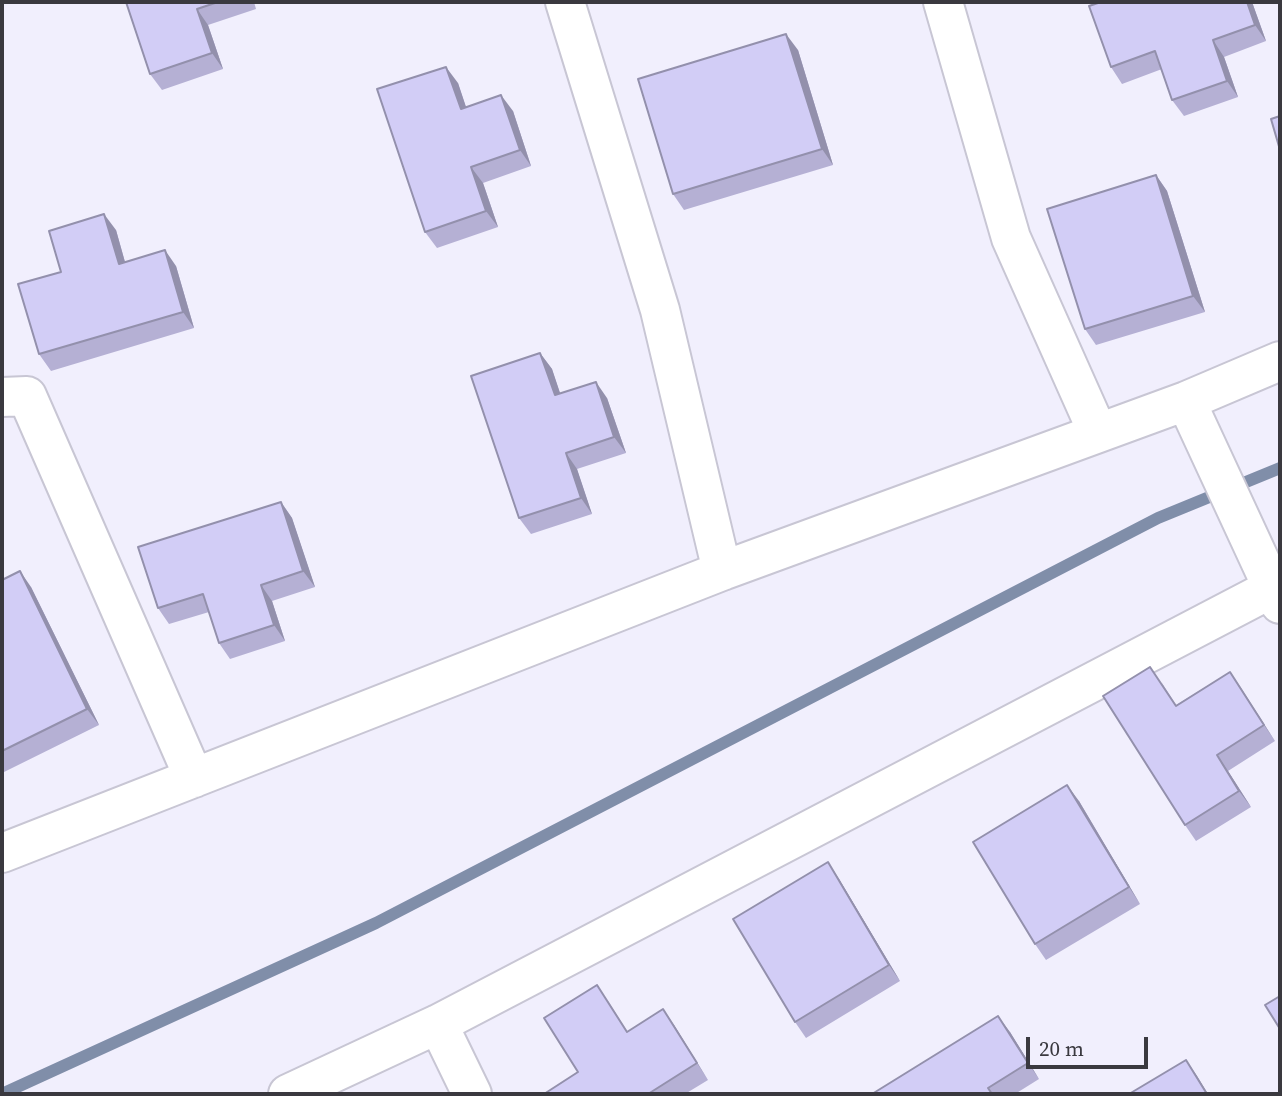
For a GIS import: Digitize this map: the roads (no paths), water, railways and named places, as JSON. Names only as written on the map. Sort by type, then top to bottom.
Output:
[{"type":"street","points":[[565,2],[660,310],[722,572]]},
{"type":"street","points":[[943,2],[1011,238],[1098,433]]},
{"type":"street","points":[[2,853],[722,572],[1186,401],[1280,361]]},
{"type":"street","points":[[2,397],[27,396],[194,778]]},
{"type":"street","points":[[288,1094],[438,1024],[1278,592],[1186,401]]},
{"type":"street","points":[[438,1024],[472,1094]]},
{"type":"waterway","points":[[2,1094],[376,923],[1158,518],[1280,468]]}]
